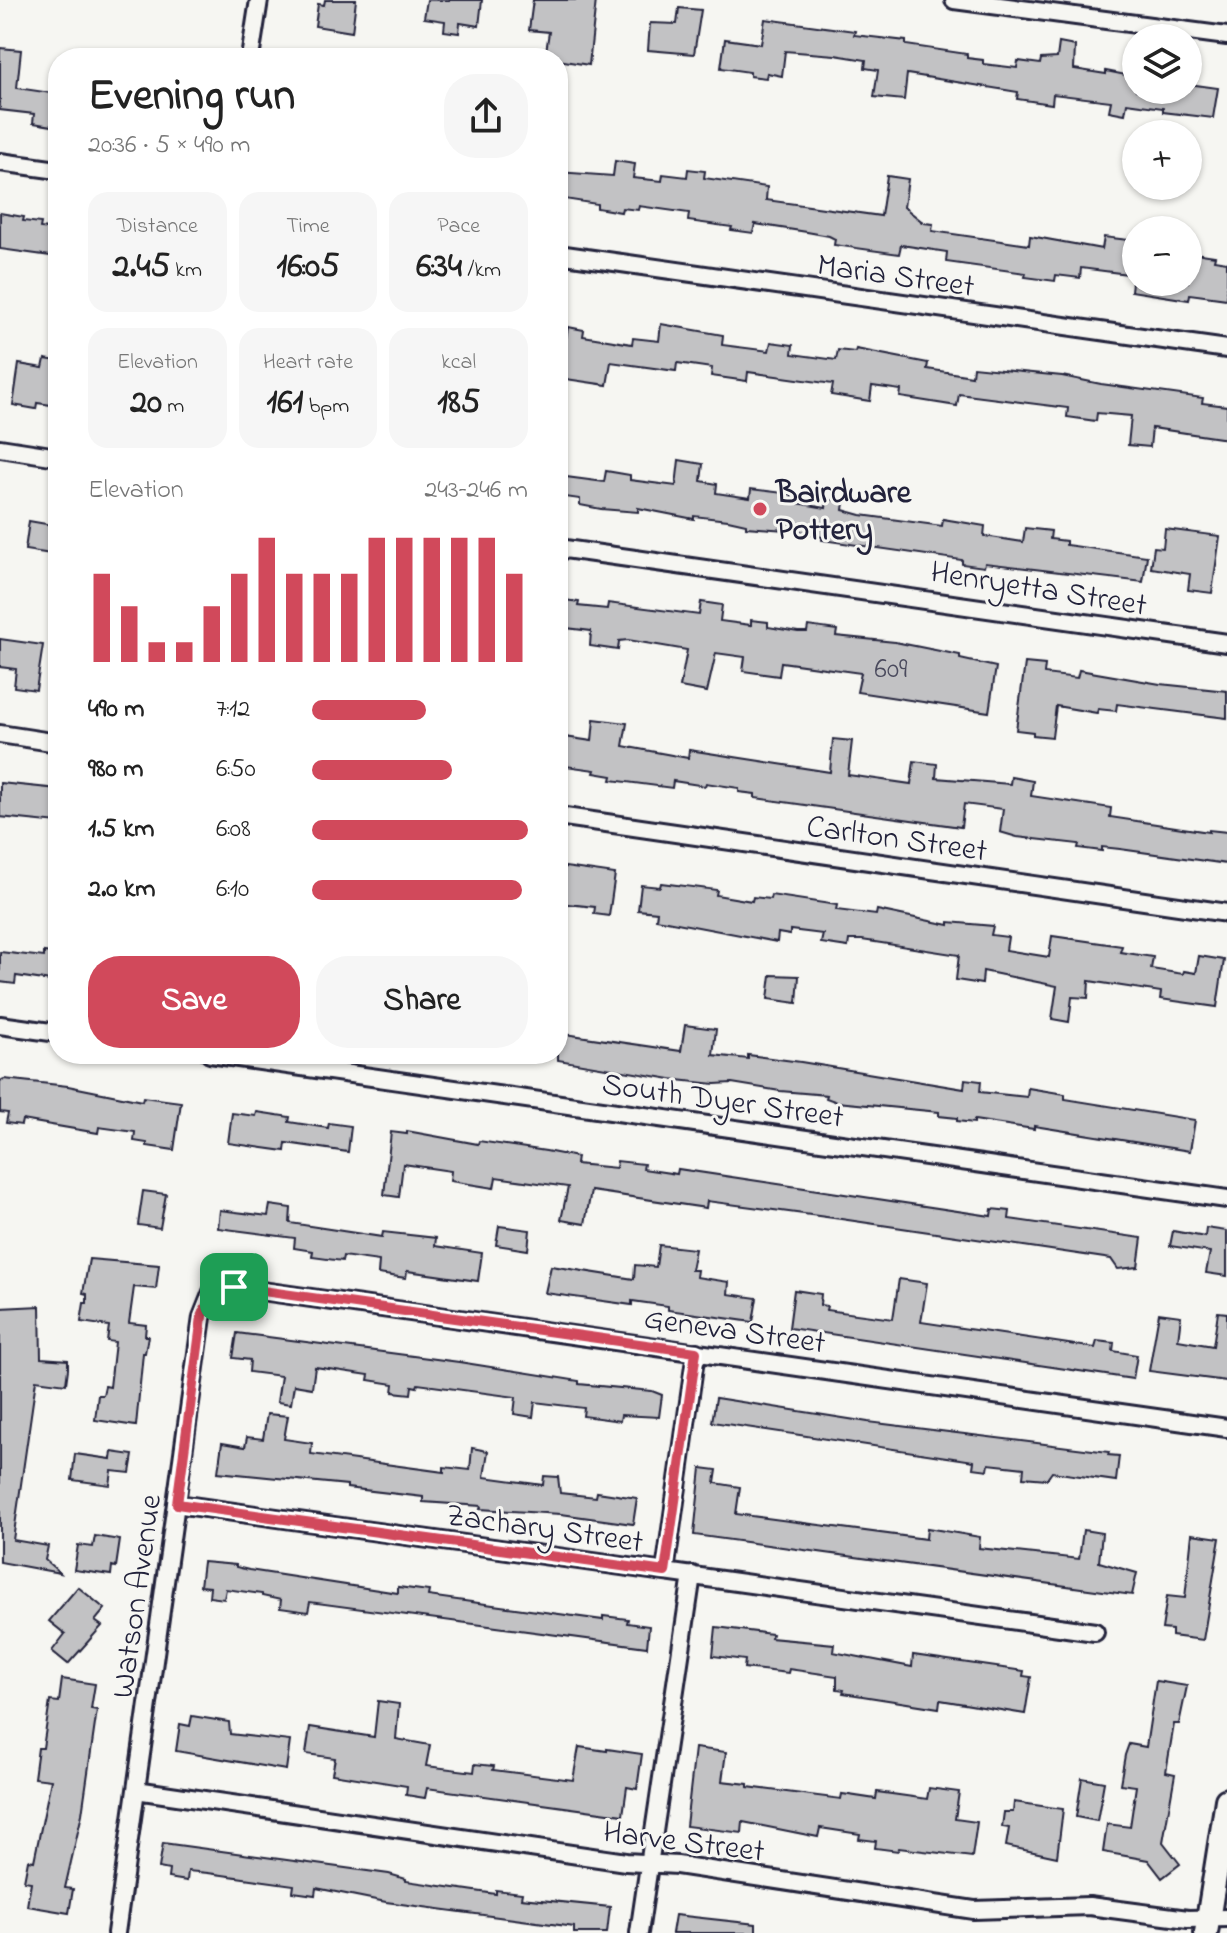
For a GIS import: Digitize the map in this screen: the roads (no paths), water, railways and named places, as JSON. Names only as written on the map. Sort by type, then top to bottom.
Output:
[{"type":"street","points":[[252,48],[259,0]]},
{"type":"street","points":[[954,0],[1227,36]]},
{"type":"street","points":[[0,162],[48,169]]},
{"type":"street","name":"Maria Street","points":[[568,255],[1227,349]]},
{"type":"street","points":[[0,448],[48,455]]},
{"type":"street","name":"Henryetta Street","points":[[568,549],[1227,643]]},
{"type":"street","points":[[0,734],[48,741]]},
{"type":"street","name":"Carlton Street","points":[[568,817],[1227,913]]},
{"type":"street","points":[[0,1025],[48,1032]]},
{"type":"street","name":"South Dyer Street","points":[[313,1064],[1227,1199]]},
{"type":"street","name":"Geneva Street","points":[[234,1287],[1227,1428]]},
{"type":"street","name":"Watson Avenue","points":[[116,1933],[202,1317],[212,1292],[234,1287]]},
{"type":"street","points":[[665,1572],[696,1352]]},
{"type":"street","name":"Zachary Street","points":[[177,1504],[1095,1632]]},
{"type":"street","points":[[639,1933],[692,1575]]},
{"type":"street","name":"Harve Street","points":[[136,1790],[974,1910],[1089,1906],[1214,1923]]},
{"type":"street","points":[[1214,1923],[1227,1800]]},
{"type":"place","name":"Bairdware Pottery","points":[[760,509]]}]
